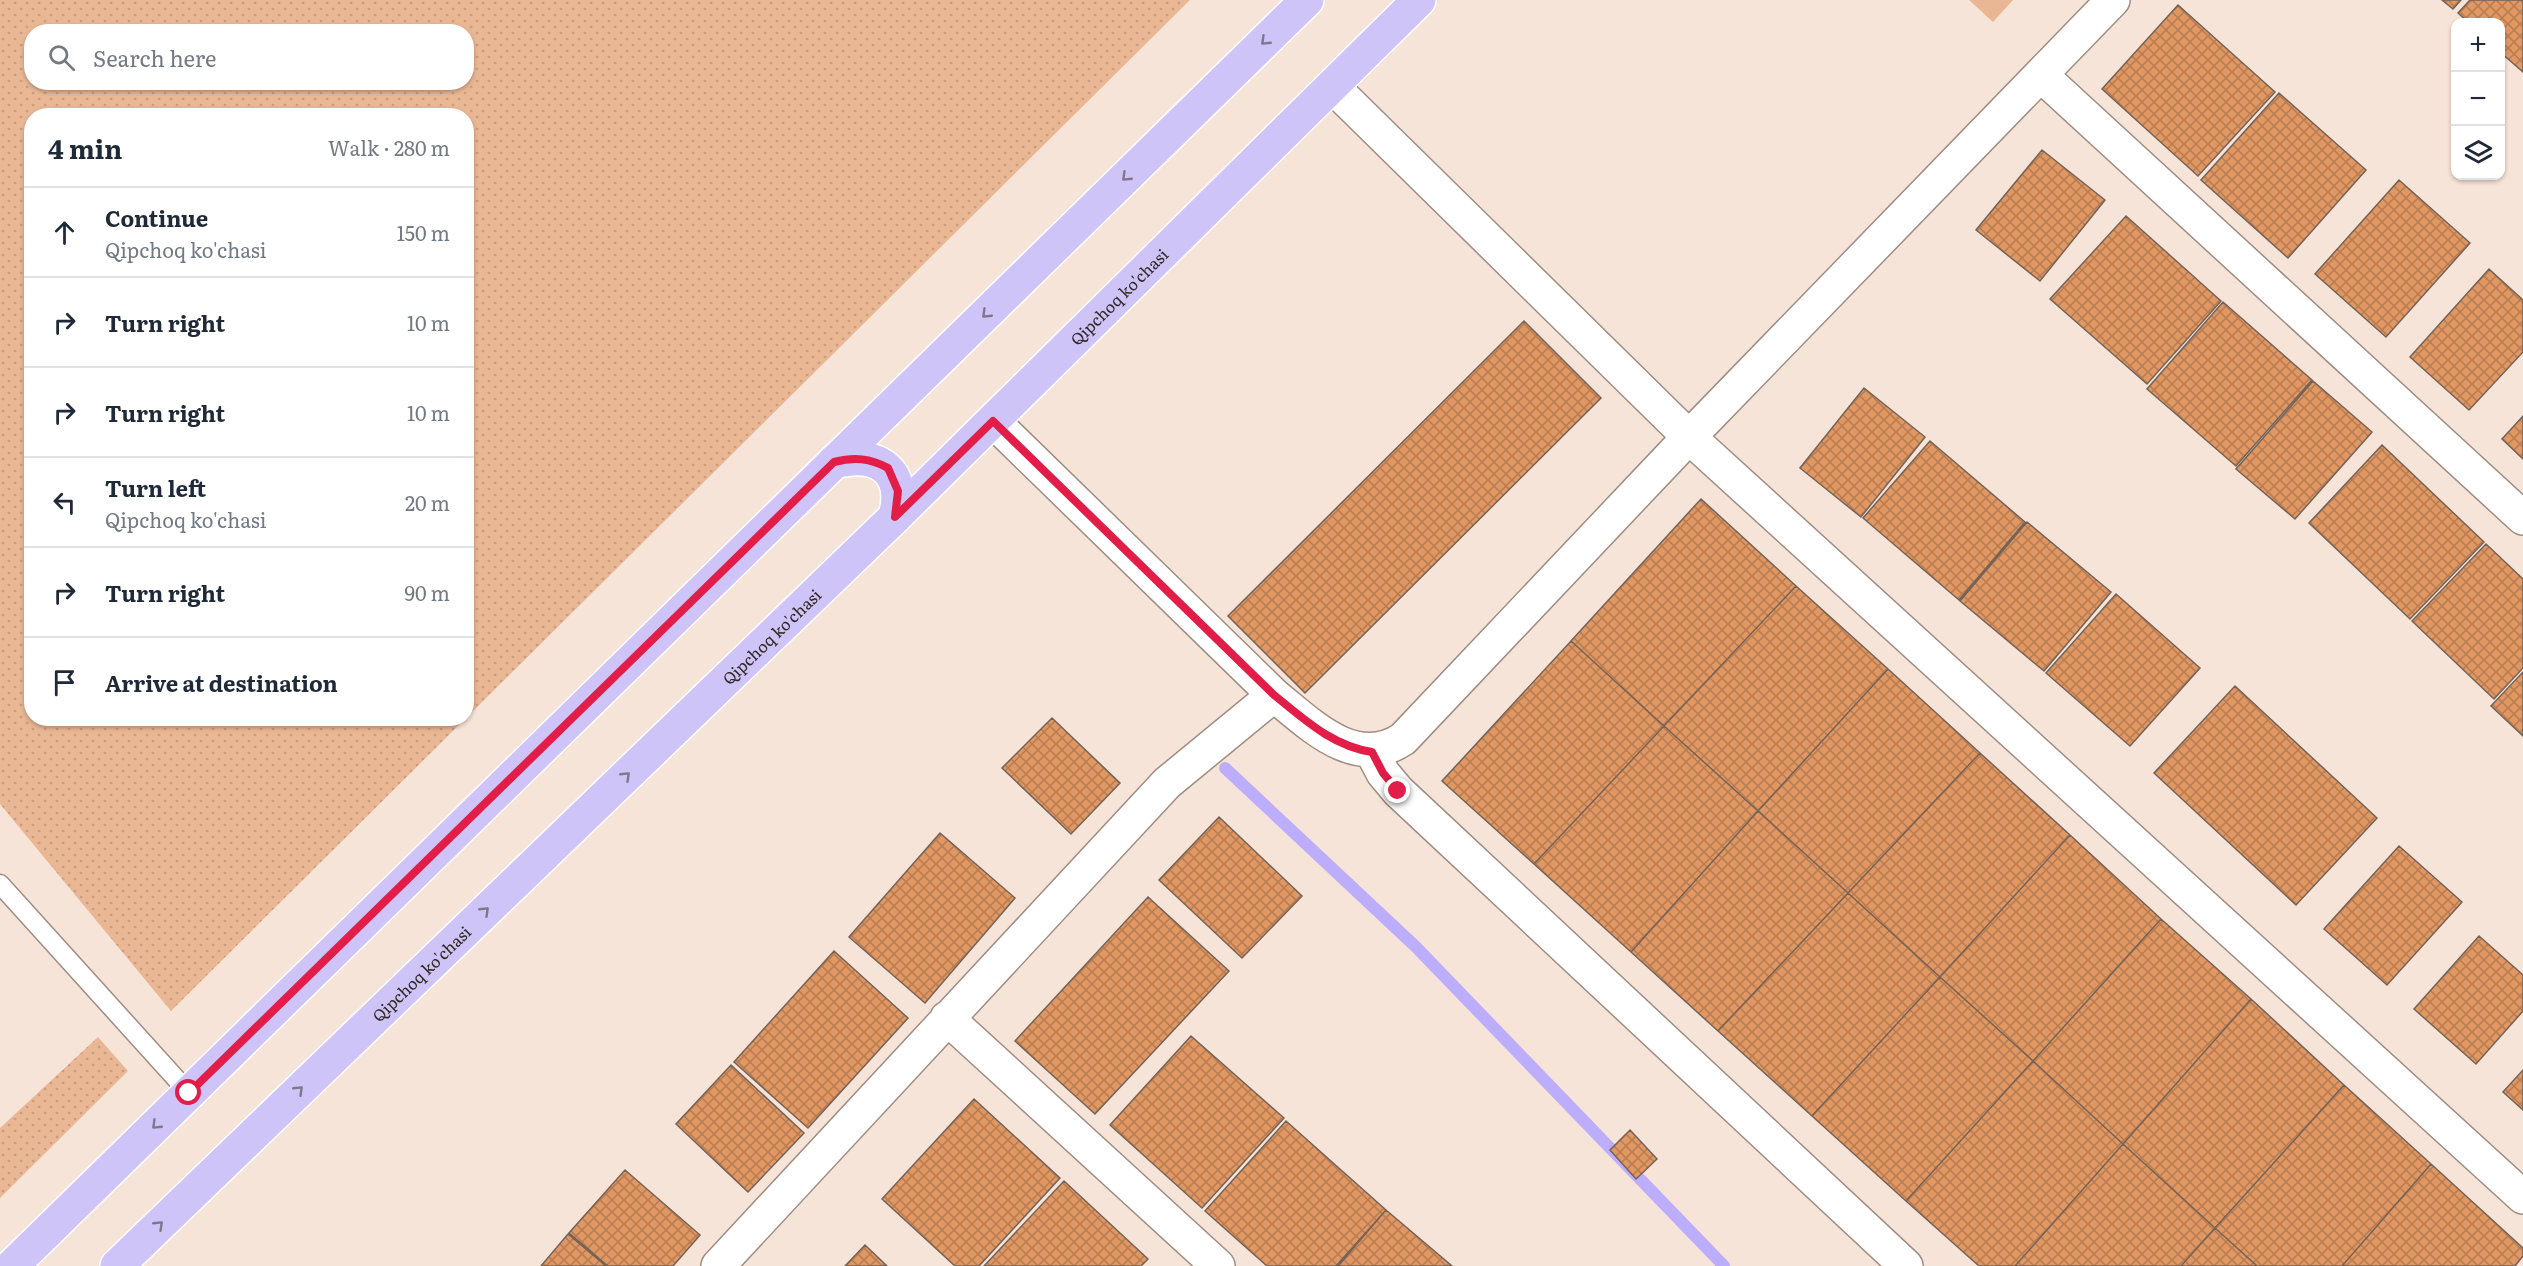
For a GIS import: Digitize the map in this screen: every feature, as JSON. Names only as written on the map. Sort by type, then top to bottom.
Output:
[{"type":"main road","points":[[12,1266],[1307,0]]},
{"type":"main road","name":"Qipchoq ko'chasi","points":[[117,1266],[895,517],[1419,0]]},
{"type":"main road","points":[[834,462],[850,458],[864,459],[888,468],[898,491],[895,517]]},
{"type":"street","points":[[993,421],[1274,695],[1310,724],[1341,744],[1372,752],[1389,749],[1403,740],[1689,437],[2042,76],[2113,0]]},
{"type":"street","points":[[2042,76],[2523,518]]},
{"type":"street","points":[[1332,86],[1689,437],[2523,1197]]},
{"type":"street","points":[[718,1266],[1167,783],[1274,695]]},
{"type":"street","points":[[1372,752],[1383,773],[1398,791],[1906,1266]]},
{"type":"street","points":[[947,1018],[1218,1266]]},
{"type":"lane","points":[[0,884],[189,1093]]},
{"type":"shaded area","points":[[0,0],[1190,0],[474,710],[474,108],[24,108],[24,726],[458,726],[171,1011],[0,804]]},
{"type":"shaded area","points":[[1969,0],[2013,0],[1993,22]]},
{"type":"shaded area","points":[[98,1037],[128,1071],[0,1198],[0,1128]]},
{"type":"building","points":[[2442,0],[2461,0],[2453,9]]},
{"type":"building","points":[[2470,0],[2523,0],[2523,72],[2505,56],[2505,18],[2464,18],[2458,13]]},
{"type":"building","points":[[2178,5],[2275,92],[2198,176],[2102,89]]},
{"type":"building","points":[[2279,93],[2366,170],[2288,258],[2201,180]]},
{"type":"building","points":[[2042,150],[2105,200],[2040,281],[1976,230]]},
{"type":"building","points":[[2399,180],[2470,243],[2386,337],[2315,274]]},
{"type":"building","points":[[2126,216],[2221,301],[2147,384],[2050,299]]},
{"type":"building","points":[[2489,269],[2523,300],[2523,352],[2469,410],[2410,357]]},
{"type":"building","points":[[2223,302],[2312,380],[2236,466],[2147,389]]},
{"type":"building","points":[[1524,321],[1601,398],[1305,693],[1228,616]]},
{"type":"building","points":[[2313,381],[2372,432],[2295,519],[2236,469]]},
{"type":"building","points":[[1864,388],[1925,437],[1861,517],[1800,468]]},
{"type":"building","points":[[2523,416],[2523,459],[2502,439]]},
{"type":"building","points":[[1930,441],[2025,522],[1959,600],[1863,518]]},
{"type":"building","points":[[2382,445],[2484,542],[2410,619],[2309,523]]},
{"type":"building","points":[[1701,499],[1796,586],[1664,726],[1571,641]]},
{"type":"building","points":[[2027,522],[2111,592],[2044,671],[1960,601]]},
{"type":"building","points":[[2486,544],[2523,579],[2523,668],[2494,699],[2412,621]]},
{"type":"building","points":[[1796,586],[1888,669],[1758,811],[1664,726]]},
{"type":"building","points":[[2116,594],[2200,668],[2130,746],[2046,673]]},
{"type":"building","points":[[1571,641],[1664,726],[1534,864],[1442,781]]},
{"type":"building","points":[[1888,669],[1980,753],[1848,893],[1758,811]]},
{"type":"building","points":[[2523,672],[2523,736],[2491,706]]},
{"type":"building","points":[[2235,686],[2377,818],[2296,905],[2154,773]]},
{"type":"building","points":[[1052,718],[1120,783],[1071,834],[1002,768]]},
{"type":"building","points":[[1664,726],[1758,811],[1631,952],[1534,864]]},
{"type":"building","points":[[1980,753],[2070,835],[1940,977],[1848,893]]},
{"type":"building","points":[[1758,811],[1848,893],[1718,1031],[1631,952]]},
{"type":"building","points":[[1219,817],[1302,896],[1242,958],[1159,880]]},
{"type":"building","points":[[940,833],[1015,898],[925,1003],[849,937]]},
{"type":"building","points":[[2070,835],[2161,919],[2033,1061],[1940,977]]},
{"type":"building","points":[[2399,846],[2462,902],[2387,985],[2324,929]]},
{"type":"building","points":[[1848,893],[1940,977],[1812,1116],[1718,1031]]},
{"type":"building","points":[[1148,897],[1229,971],[1095,1114],[1015,1041]]},
{"type":"building","points":[[2161,919],[2251,999],[2123,1144],[2033,1061]]},
{"type":"building","points":[[2479,936],[2523,975],[2523,1011],[2476,1064],[2414,1009]]},
{"type":"building","points":[[834,951],[908,1018],[808,1128],[734,1062]]},
{"type":"building","points":[[1940,977],[2033,1061],[1906,1201],[1812,1116]]},
{"type":"building","points":[[2251,999],[2344,1085],[2215,1228],[2123,1144]]},
{"type":"building","points":[[1191,1036],[1284,1118],[1202,1208],[1110,1125]]},
{"type":"building","points":[[2033,1061],[2123,1144],[2015,1266],[1979,1266],[1906,1201]]},
{"type":"building","points":[[731,1065],[804,1133],[748,1192],[676,1124]]},
{"type":"building","points":[[2523,1070],[2523,1110],[2503,1092]]},
{"type":"building","points":[[2344,1085],[2431,1164],[2342,1266],[2257,1266],[2215,1228]]},
{"type":"building","points":[[974,1099],[1060,1178],[979,1266],[955,1266],[882,1199]]},
{"type":"building","points":[[1286,1121],[1386,1210],[1336,1266],[1267,1266],[1205,1211]]},
{"type":"building","points":[[1630,1130],[1657,1159],[1636,1179],[1610,1150]]},
{"type":"building","points":[[2123,1144],[2215,1228],[2181,1266],[2015,1266]]},
{"type":"building","points":[[2431,1164],[2523,1248],[2523,1256],[2515,1266],[2342,1266]]},
{"type":"building","points":[[625,1170],[700,1235],[673,1266],[608,1266],[569,1233]]},
{"type":"building","points":[[1064,1181],[1148,1259],[1141,1266],[984,1266]]},
{"type":"building","points":[[1386,1210],[1452,1266],[1338,1266]]},
{"type":"building","points":[[2215,1228],[2257,1266],[2181,1266]]},
{"type":"building","points":[[568,1234],[606,1266],[541,1266]]},
{"type":"building","points":[[865,1245],[887,1266],[845,1266]]},
{"type":"waterway","points":[[1225,768],[1416,947],[1724,1266]]},
{"type":"route","points":[[189,1093],[834,462],[850,458],[864,459],[888,468],[898,491],[895,517],[993,421],[1274,695],[1310,724],[1341,744],[1372,752],[1383,773],[1398,791]]}]
